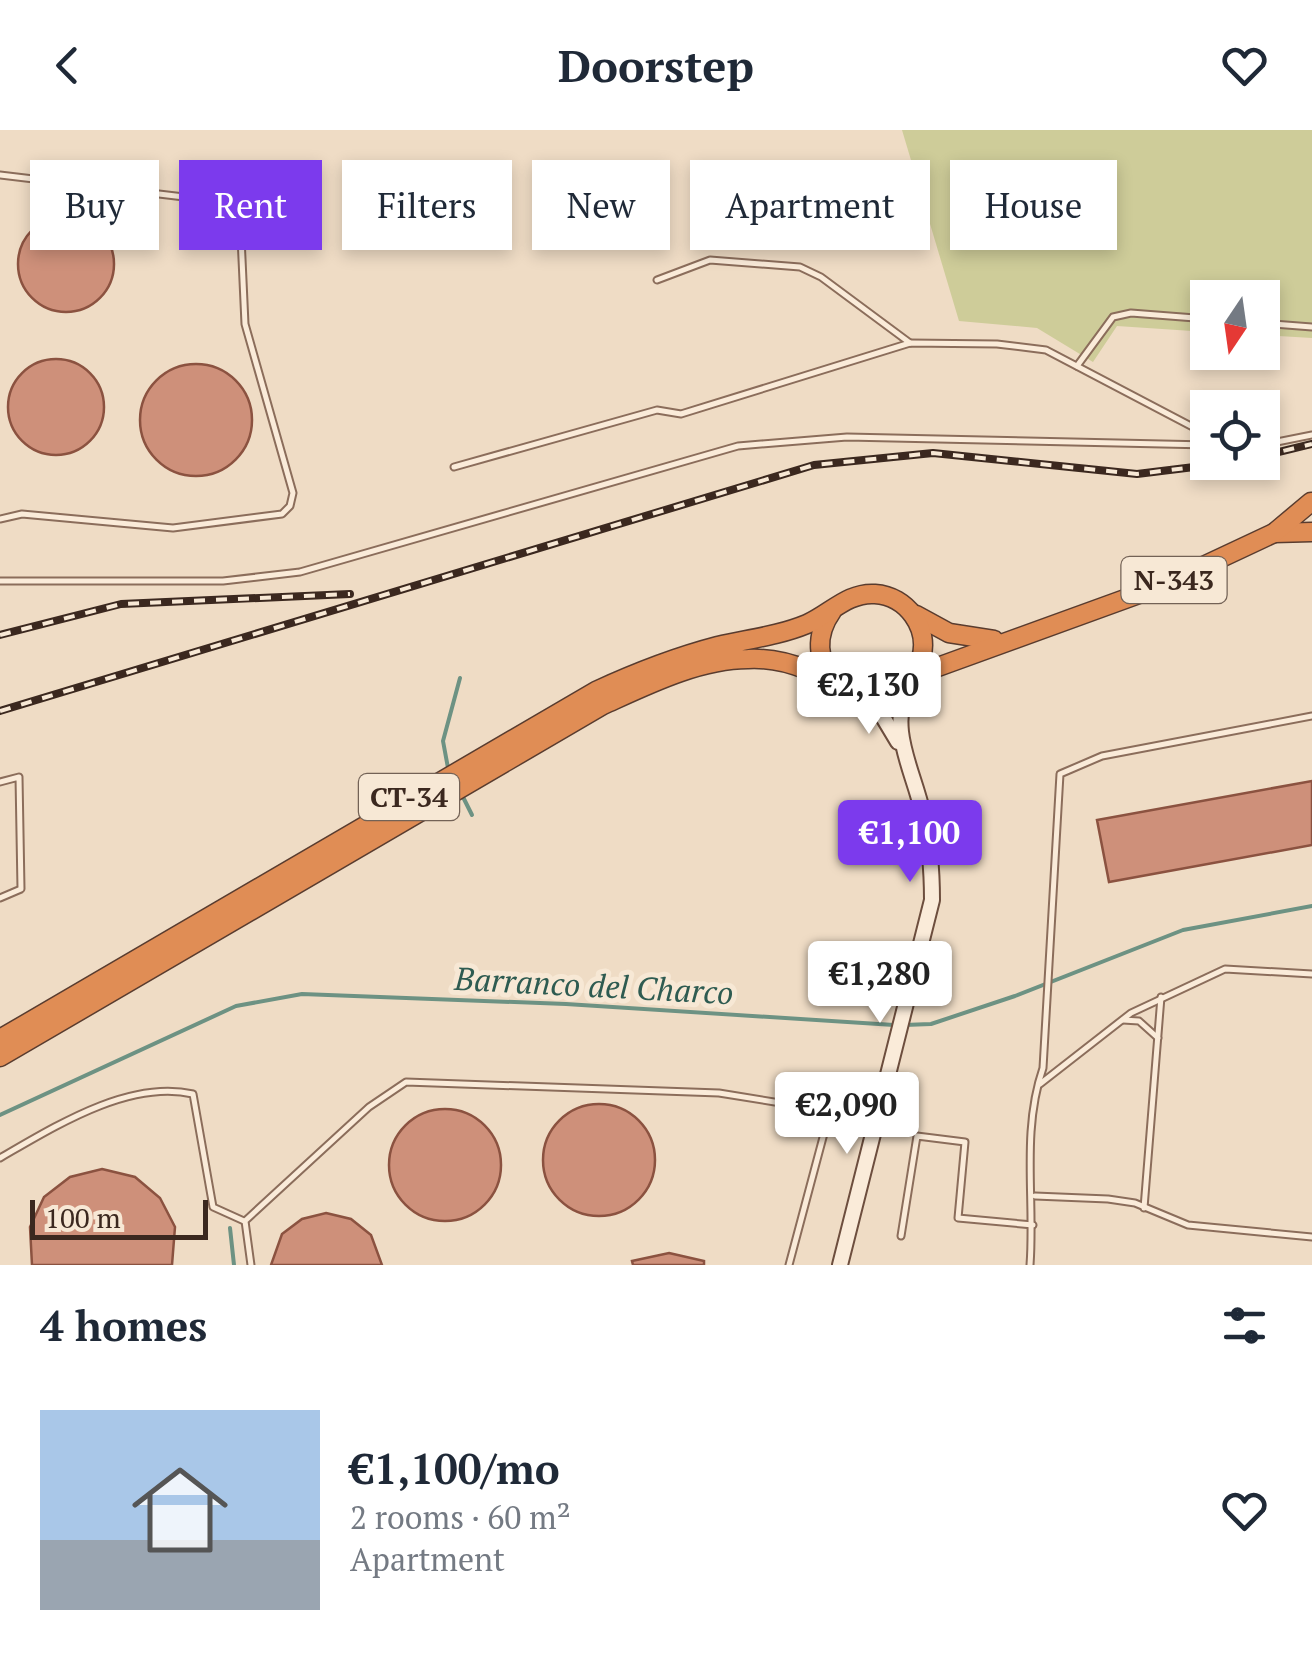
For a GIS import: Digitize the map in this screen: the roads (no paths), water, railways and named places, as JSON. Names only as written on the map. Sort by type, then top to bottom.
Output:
[{"type":"highway","points":[[1312,493],[1312,515]]},
{"type":"highway","name":"N-343","points":[[912,677],[1010,638],[1109,607],[1274,533],[1311,502]]},
{"type":"highway","name":"N-343","points":[[1274,533],[1312,532]]},
{"type":"highway","name":"CT-34","points":[[0,1039],[571,703],[679,658],[796,628],[840,604],[870,594],[904,605]]},
{"type":"highway","points":[[840,604],[824,623],[820,648],[826,670],[844,689]]},
{"type":"highway","points":[[904,605],[918,622],[923,638],[922,655],[912,677]]},
{"type":"highway","name":"N-343","points":[[904,605],[949,633],[976,640],[1010,638]]},
{"type":"highway","name":"CT-34","points":[[0,1057],[512,754],[626,694],[695,669],[750,658],[793,664],[844,689],[885,695],[912,677]]},
{"type":"main road","points":[[840,1265],[932,900],[932,857],[899,717],[912,677]]},
{"type":"main road","points":[[844,689],[883,718],[908,766]]},
{"type":"lane","points":[[0,175],[184,196],[230,213],[241,236],[244,324],[293,493],[290,506],[282,514],[190,528],[22,514],[0,519]]},
{"type":"lane","points":[[657,280],[710,260],[800,268],[821,277],[910,342]]},
{"type":"lane","points":[[1077,366],[1113,317],[1131,313],[1190,318]]},
{"type":"lane","points":[[1280,324],[1312,327]]},
{"type":"lane","points":[[454,467],[657,410],[681,414],[910,342],[1046,350],[1190,426]]},
{"type":"lane","points":[[1280,441],[1312,435]]},
{"type":"lane","points":[[0,581],[222,581],[300,572],[738,446],[780,439],[1190,445]]},
{"type":"lane","points":[[1030,1265],[1034,1196],[1028,1181],[1036,1087],[1043,1068],[1055,887],[1051,873],[1060,774],[1102,756],[1312,716]]},
{"type":"lane","points":[[0,782],[19,777],[21,889],[0,898]]},
{"type":"lane","points":[[1036,1087],[1122,1020],[1225,969],[1312,974]]},
{"type":"lane","points":[[1144,1208],[1162,997]]},
{"type":"lane","points":[[1122,1020],[1139,1021],[1158,1038]]},
{"type":"lane","points":[[246,1221],[369,1107],[406,1082],[719,1093],[830,1110],[878,1123]]},
{"type":"lane","points":[[0,1158],[52,1128],[147,1091],[193,1094],[212,1206],[246,1221]]},
{"type":"lane","points":[[789,1265],[830,1110]]},
{"type":"lane","points":[[901,1236],[917,1136],[964,1142],[958,1218],[1033,1225]]},
{"type":"lane","points":[[1034,1196],[1108,1199],[1188,1225],[1312,1236]]},
{"type":"lane","points":[[246,1221],[252,1265]]},
{"type":"waterway","points":[[448,768],[443,741],[460,678]]},
{"type":"waterway","points":[[461,793],[472,815]]},
{"type":"waterway","name":"Barranco del Charco","points":[[904,1025],[931,1024],[1015,996],[1183,930],[1312,906]]},
{"type":"waterway","name":"Barranco del Charco","points":[[0,1115],[236,1006],[302,994],[566,1004],[894,1025]]},
{"type":"waterway","points":[[230,1228],[234,1265]]},
{"type":"railway","points":[[1280,452],[1312,444]]},
{"type":"railway","points":[[0,711],[814,465],[933,453],[1137,474],[1190,468]]},
{"type":"railway","points":[[0,635],[121,604],[350,594]]}]
